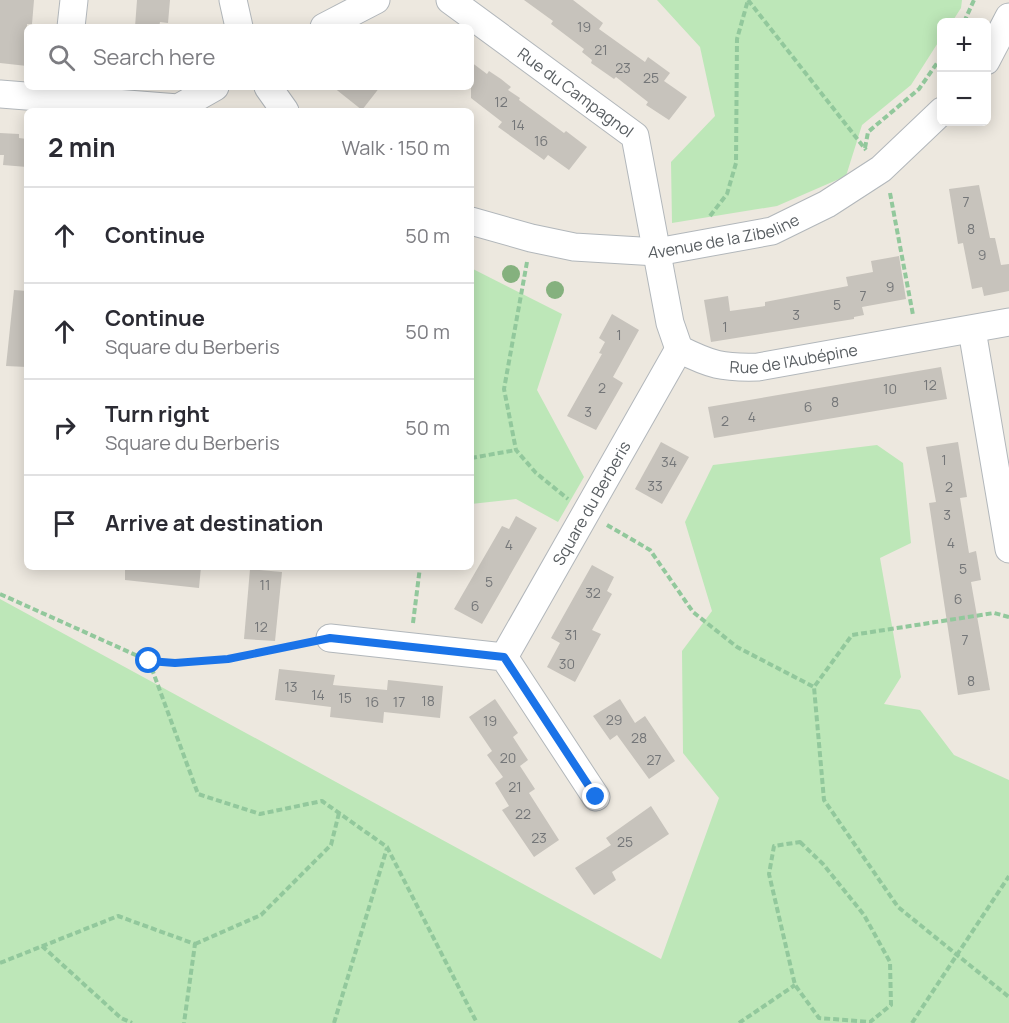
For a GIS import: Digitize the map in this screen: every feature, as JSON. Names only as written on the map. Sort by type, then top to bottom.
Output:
[{"type":"street","points":[[71,24],[74,0]]},
{"type":"street","points":[[233,0],[238,24]]},
{"type":"street","points":[[330,24],[376,0]]},
{"type":"street","name":"Rue du Campagnol","points":[[450,0],[635,136],[657,252]]},
{"type":"street","points":[[991,53],[1009,17]]},
{"type":"street","points":[[181,108],[210,90]]},
{"type":"street","points":[[270,90],[283,108]]},
{"type":"street","points":[[0,94],[64,93],[165,108]]},
{"type":"street","name":"Avenue de la Zibeline","points":[[474,222],[573,247],[657,252],[772,231],[827,204],[873,159],[937,114]]},
{"type":"street","points":[[657,252],[670,323],[679,349]]},
{"type":"street","name":"Rue de l'Aubépine","points":[[679,349],[706,362],[728,368],[758,368],[1009,322]]},
{"type":"street","points":[[972,330],[1008,538]]},
{"type":"street","name":"Square du Berberis","points":[[504,657],[679,349]]},
{"type":"street","points":[[330,638],[504,657],[596,797]]},
{"type":"path","points":[[748,0],[873,159],[888,185],[918,339]]},
{"type":"path","points":[[693,245],[702,225],[727,194],[736,163],[737,39],[748,0]]},
{"type":"path","points":[[966,18],[974,0]]},
{"type":"path","points":[[873,159],[868,132],[919,89],[937,63]]},
{"type":"path","points":[[474,457],[516,450]]},
{"type":"path","points":[[410,646],[420,570]]},
{"type":"path","points":[[0,594],[149,661],[175,663],[228,659],[330,638]]},
{"type":"path","points":[[1009,617],[994,613],[852,635],[814,687],[824,800],[898,907],[1009,997]]},
{"type":"path","points":[[149,661],[198,794],[260,814],[321,801],[387,847],[477,1023]]},
{"type":"path","points":[[0,963],[118,916],[195,944],[261,915],[331,845],[339,813]]},
{"type":"path","points":[[800,842],[823,864],[864,915],[890,962],[891,1005],[870,1022],[819,1018],[795,985],[769,874],[774,846],[800,842]]},
{"type":"path","points":[[334,1023],[387,847]]},
{"type":"path","points":[[912,1023],[1009,876]]},
{"type":"path","points":[[184,1023],[195,944]]},
{"type":"path","points":[[42,946],[121,1018],[132,1023]]},
{"type":"path","points":[[739,1023],[795,985]]},
{"type":"green space","points":[[657,0],[962,0],[961,8],[955,18],[937,18],[937,44],[911,85],[862,125],[846,176],[777,206],[672,223],[671,162],[715,116],[700,47]]},
{"type":"green space","points":[[474,270],[562,314],[537,390],[584,477],[558,522],[516,499],[474,504]]},
{"type":"green space","points":[[877,445],[903,463],[911,543],[880,558],[901,677],[884,704],[920,710],[954,755],[1009,780],[1009,1023],[0,1023],[0,599],[661,959],[719,798],[683,753],[682,651],[712,611],[685,522],[713,465]]},
{"type":"building","points":[[0,0],[34,0],[32,24],[24,24],[24,66],[0,63]]},
{"type":"building","points":[[137,0],[170,0],[168,23],[135,24]]},
{"type":"building","points":[[524,0],[573,0],[603,23],[599,29],[645,62],[648,57],[670,73],[664,81],[687,97],[669,120],[646,105],[648,102],[616,77],[614,79],[591,63],[592,60],[582,52],[584,49],[551,24],[553,21]]},
{"type":"building","points":[[474,64],[487,74],[489,71],[501,79],[511,87],[508,90],[520,98],[519,100],[587,147],[569,170],[548,155],[544,160],[498,127],[502,122],[471,98],[471,90],[474,90]]},
{"type":"building","points":[[337,90],[378,90],[364,108],[359,108]]},
{"type":"building","points":[[0,133],[19,134],[19,138],[24,139],[24,167],[3,165],[4,155],[0,155]]},
{"type":"building","points":[[979,185],[990,238],[995,238],[1001,265],[1009,264],[1009,291],[984,296],[982,287],[972,289],[963,243],[958,244],[949,189]]},
{"type":"building","points":[[899,256],[906,299],[862,307],[864,315],[854,317],[854,319],[711,342],[704,300],[728,296],[730,311],[765,306],[765,302],[848,286],[846,277],[873,272],[871,261]]},
{"type":"building","points":[[14,290],[24,291],[24,367],[6,366]]},
{"type":"building","points":[[612,314],[639,330],[613,377],[623,383],[596,430],[567,416],[602,354],[599,353],[605,342],[599,338]]},
{"type":"building","points":[[941,367],[947,399],[714,438],[708,407]]},
{"type":"building","points":[[661,442],[689,457],[662,504],[635,489]]},
{"type":"building","points":[[958,442],[967,497],[960,498],[969,553],[976,551],[981,580],[971,582],[990,690],[958,695],[929,503],[936,502],[926,447]]},
{"type":"building","points":[[516,516],[537,528],[482,624],[454,609],[502,526],[509,529]]},
{"type":"building","points":[[592,565],[614,577],[607,591],[612,594],[592,630],[601,634],[575,682],[547,667],[560,643],[551,638]]},
{"type":"building","points":[[125,570],[201,570],[199,588],[125,580]]},
{"type":"building","points":[[250,570],[282,572],[275,641],[244,639]]},
{"type":"building","points":[[279,669],[335,675],[333,685],[387,690],[388,680],[443,686],[440,718],[384,712],[383,723],[330,717],[331,707],[275,700]]},
{"type":"building","points":[[495,699],[518,733],[513,737],[528,760],[520,766],[535,789],[529,793],[559,840],[534,857],[502,810],[509,806],[495,783],[503,777],[487,755],[492,751],[469,717]]},
{"type":"building","points":[[620,699],[635,723],[645,716],[675,761],[649,779],[617,735],[610,740],[593,716]]},
{"type":"building","points":[[651,806],[669,834],[612,872],[616,880],[594,895],[575,868],[611,845],[606,838]]},
{"type":"route","points":[[149,661],[175,663],[228,659],[330,638],[504,657],[596,797]]}]
